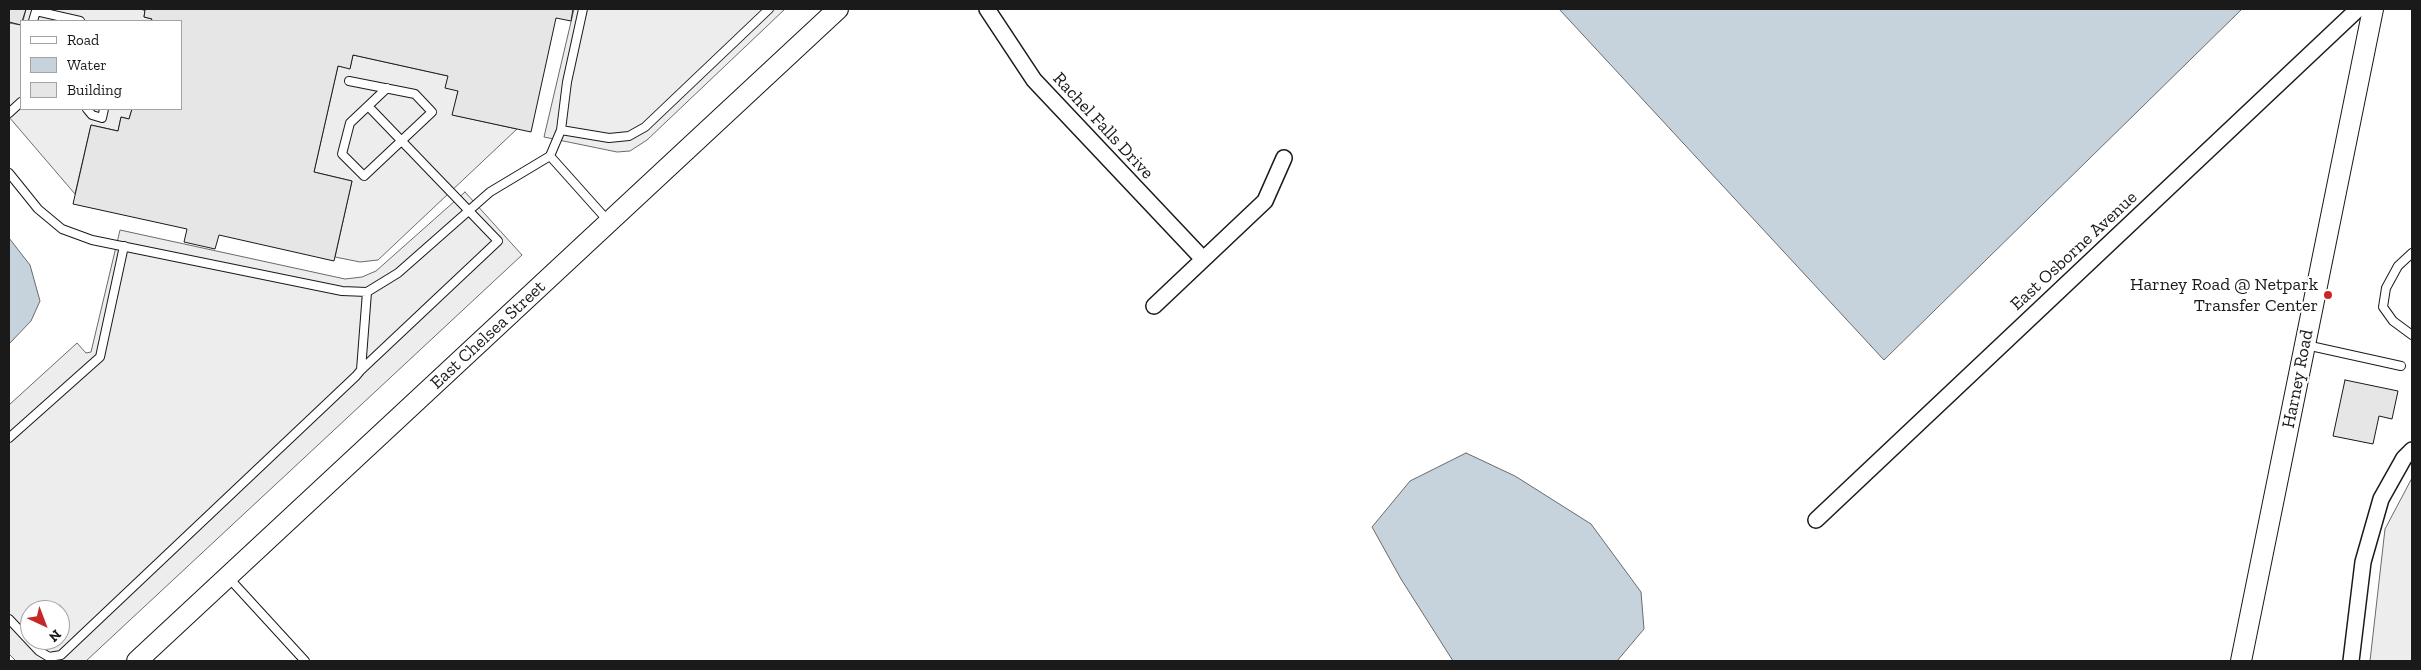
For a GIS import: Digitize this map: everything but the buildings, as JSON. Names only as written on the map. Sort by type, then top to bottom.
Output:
[{"type":"street","name":"East Chelsea Street","points":[[137,661],[838,9]]},
{"type":"street","name":"Rachel Falls Drive","points":[[988,9],[1034,80],[1203,259]]},
{"type":"street","name":"East Osborne Avenue","points":[[1816,520],[2358,9]]},
{"type":"street","name":"Harney Road","points":[[2241,661],[2373,9]]},
{"type":"street","points":[[1154,306],[1265,201],[1284,158]]},
{"type":"street","points":[[2351,661],[2363,562],[2381,499],[2404,458],[2412,450]]},
{"type":"lane","points":[[9,173],[38,208],[62,229],[92,240],[342,291],[367,292],[398,273],[490,192],[550,156],[560,130],[567,82],[583,9]]},
{"type":"lane","points":[[560,130],[609,138],[629,136],[645,126],[769,9]]},
{"type":"lane","points":[[33,20],[36,11],[76,20]]},
{"type":"lane","points":[[349,81],[387,88],[415,94],[432,112],[364,176],[342,154],[350,123],[387,88]]},
{"type":"lane","points":[[9,113],[20,103]]},
{"type":"lane","points":[[9,619],[39,651],[49,657],[61,655],[498,241],[368,106]]},
{"type":"lane","points":[[87,110],[92,115],[102,118],[104,110]]},
{"type":"lane","points":[[550,156],[609,222]]},
{"type":"lane","points":[[9,438],[100,357],[124,246]]},
{"type":"lane","points":[[2412,252],[2398,266],[2386,288],[2383,307],[2393,320],[2412,335]]},
{"type":"lane","points":[[361,370],[367,292]]},
{"type":"lane","points":[[2305,345],[2401,366]]},
{"type":"lane","points":[[228,577],[305,661]]},
{"type":"shaded area","points":[[26,9],[138,9],[145,10],[144,17],[152,19],[152,20],[23,20]]},
{"type":"shaded area","points":[[574,9],[785,9],[647,140],[630,151],[617,152],[544,137]]},
{"type":"shaded area","points":[[9,23],[20,25],[20,110],[132,110],[129,119],[121,117],[118,131],[91,125],[75,194],[9,117]]},
{"type":"shaded area","points":[[353,55],[448,76],[458,91],[453,115],[517,129],[378,260],[360,262],[335,257],[352,181],[314,172],[338,66],[350,68]]},
{"type":"shaded area","points":[[465,192],[522,255],[86,661],[16,661],[9,654],[9,405],[77,343],[86,353],[91,352],[120,230],[345,279],[362,277],[376,271]]},
{"type":"shaded area","points":[[2412,478],[2412,661],[2370,661],[2385,529]]},
{"type":"water","points":[[1559,9],[2242,9],[1884,360]]},
{"type":"water","points":[[9,238],[30,265],[40,301],[31,321],[9,344]]},
{"type":"water","points":[[1466,453],[1515,476],[1591,524],[1641,592],[1644,629],[1617,661],[1453,661],[1401,579],[1372,527],[1410,481]]},
{"type":"place","name":"Harney Road @ Netpark Transfer Center","points":[[2328,295]]}]
